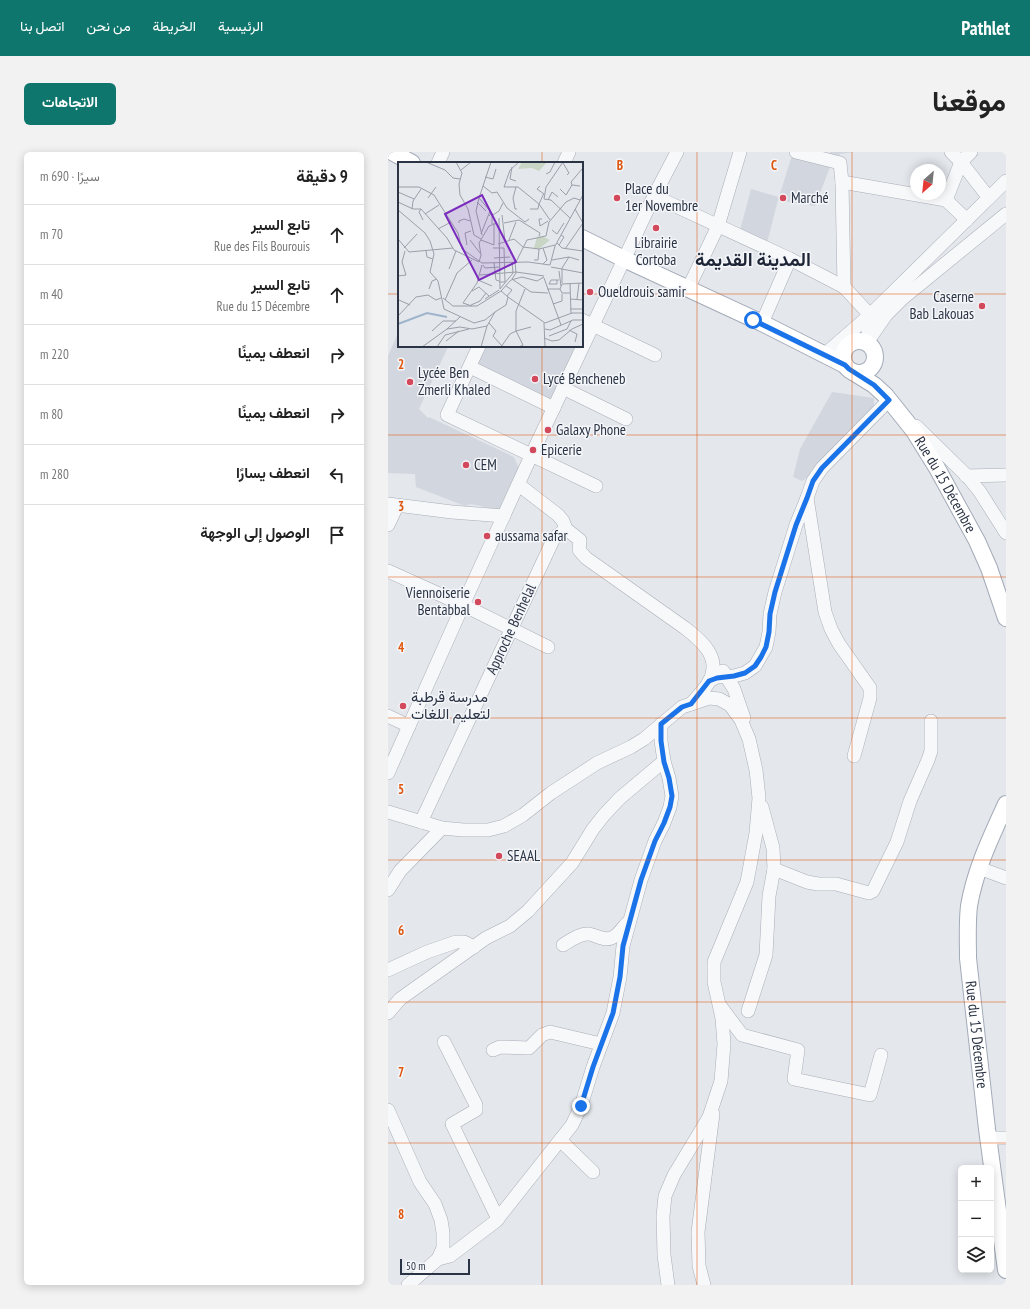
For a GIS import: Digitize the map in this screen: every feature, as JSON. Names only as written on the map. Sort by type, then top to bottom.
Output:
[{"type":"main road","points":[[393,152],[410,162]]},
{"type":"main road","name":"Rue du 15 Décembre","points":[[583,238],[824,355],[849,368],[874,385],[889,400],[914,431],[938,468],[978,541],[1006,618]]},
{"type":"main road","points":[[876,356],[873,366],[869,370],[859,373],[849,368],[843,355],[847,346],[856,341],[866,342],[873,348],[876,356],[889,400]]},
{"type":"main road","name":"Rue du 15 Décembre","points":[[1006,804],[982,858],[974,883],[969,906],[968,931],[968,958],[988,1138],[1006,1270]]},
{"type":"street","points":[[438,162],[443,152]]},
{"type":"street","points":[[583,336],[588,323],[624,259],[676,152]]},
{"type":"street","points":[[688,289],[718,226],[740,152]]},
{"type":"street","points":[[796,152],[840,163],[842,182],[844,287]]},
{"type":"street","points":[[951,152],[989,198]]},
{"type":"street","points":[[966,220],[946,200],[960,162],[970,152]]},
{"type":"street","points":[[824,355],[870,315],[1006,181]]},
{"type":"street","points":[[842,182],[910,194]]},
{"type":"street","points":[[654,196],[790,259],[844,287],[870,315]]},
{"type":"street","points":[[866,342],[886,315],[903,298],[1006,214]]},
{"type":"street","points":[[762,324],[790,259]]},
{"type":"street","points":[[866,342],[870,315]]},
{"type":"street","points":[[588,323],[656,355]]},
{"type":"street","points":[[479,347],[447,415],[596,486]]},
{"type":"street","points":[[388,773],[463,605],[563,388],[579,347]]},
{"type":"street","points":[[470,367],[554,408]]},
{"type":"street","points":[[563,388],[626,419]]},
{"type":"street","points":[[709,681],[745,673],[755,666],[766,647],[770,614],[775,592],[796,525],[813,481],[822,468],[889,400],[966,476],[980,492],[1006,533]]},
{"type":"street","points":[[966,476],[1006,475]]},
{"type":"street","points":[[518,485],[558,515],[566,529],[580,540],[579,550],[586,558],[699,639],[707,648],[734,689],[749,739],[756,770],[759,798],[773,848],[774,869],[769,896],[766,954],[748,1011]]},
{"type":"street","points":[[807,498],[825,612],[831,629],[839,644],[870,688],[870,698],[854,756]]},
{"type":"street","points":[[388,525],[392,505],[504,516]]},
{"type":"street","name":"Approche Benhelal","points":[[421,822],[510,629],[554,538],[566,529]]},
{"type":"street","points":[[388,571],[463,605],[548,647]]},
{"type":"street","points":[[691,704],[709,681],[713,670],[713,661],[707,648]]},
{"type":"street","points":[[388,812],[442,828],[488,830],[504,826],[523,815],[551,793],[597,763],[631,747],[644,739],[682,707],[709,698],[719,699],[730,705],[741,720],[749,739]]},
{"type":"street","points":[[388,716],[409,726]]},
{"type":"street","points":[[774,869],[807,882],[818,884],[836,884],[869,893],[873,891],[897,842],[910,801],[928,760],[931,751],[931,721]]},
{"type":"street","points":[[438,1259],[450,1256],[498,1219],[572,1125],[581,1106],[593,1067],[613,1013],[620,977],[623,946],[641,880],[655,841],[670,807],[672,796],[669,778],[664,762],[661,741],[661,724]]},
{"type":"street","points":[[388,1013],[400,999],[486,938],[510,926],[528,911],[572,863],[593,829],[604,815],[620,798],[664,762]]},
{"type":"street","points":[[668,1285],[664,1255],[662,1216],[665,1196],[674,1175],[709,1117],[721,1081],[724,1044],[722,1018],[714,982],[714,962],[748,882],[756,833],[759,798]]},
{"type":"street","points":[[388,890],[400,871],[442,828]]},
{"type":"street","points":[[979,868],[1006,878]]},
{"type":"street","points":[[563,945],[580,935],[589,934],[604,939],[610,939],[616,936],[629,921]]},
{"type":"street","points":[[388,970],[427,952],[456,942],[464,942],[474,947]]},
{"type":"street","points":[[719,1004],[742,1036],[798,1050],[794,1079],[870,1095],[881,1055]]},
{"type":"street","points":[[493,1050],[500,1047],[529,1048],[542,1035],[550,1032],[602,1044]]},
{"type":"street","points":[[444,1042],[476,1105],[476,1110],[452,1124],[498,1219]]},
{"type":"street","points":[[704,1285],[699,1266],[698,1232],[715,1098]]},
{"type":"street","points":[[388,1110],[420,1182],[434,1204],[441,1220],[443,1248],[438,1259],[408,1285]]},
{"type":"street","points":[[988,1138],[1006,1138]]},
{"type":"street","points":[[560,1140],[593,1172]]},
{"type":"shaded area","name":"Marché","points":[[793,152],[828,157],[830,152],[854,152],[840,154],[832,162],[815,206],[778,200],[767,243],[739,234],[751,189],[779,197]]},
{"type":"shaded area","points":[[398,333],[398,347],[448,347],[419,409],[428,418],[429,417],[514,457],[521,473],[504,511],[471,504],[465,506],[416,487],[415,474],[388,473],[388,356]]},
{"type":"shaded area","name":"Lycé Bencheneb","points":[[474,347],[576,347],[551,399],[468,359]]},
{"type":"shaded area","points":[[832,392],[874,398],[874,408],[807,478],[802,481],[793,477],[800,449]]},
{"type":"place","name":"Place du 1er Novembre","points":[[617,198]]},
{"type":"place","name":"Marché","points":[[783,198]]},
{"type":"place","name":"Librairie Cortoba","points":[[656,228]]},
{"type":"place","name":"Oueldrouis samir","points":[[590,292]]},
{"type":"place","name":"Caserne Bab Lakouas","points":[[982,306]]},
{"type":"place","name":"Lycé Bencheneb","points":[[535,379]]},
{"type":"place","name":"Lycée Ben Zmerli Khaled","points":[[410,382]]},
{"type":"place","name":"Galaxy Phone","points":[[548,430]]},
{"type":"place","name":"Epicerie","points":[[533,450]]},
{"type":"place","name":"CEM","points":[[466,465]]},
{"type":"place","name":"aussama safar","points":[[487,536]]},
{"type":"place","name":"Viennoiserie Bentabbal","points":[[478,602]]},
{"type":"place","name":"مدرسة قرطبة لتعليم اللغات","points":[[403,706]]},
{"type":"place","name":"SEAAL","points":[[499,856]]},
{"type":"district","name":"المدينة القديمة","points":[[753,259]]},
{"type":"route","points":[[581,1106],[593,1067],[613,1013],[620,977],[623,946],[641,880],[655,841],[670,807],[672,796],[669,778],[664,762],[661,741],[661,724],[682,707],[691,704],[709,681],[745,673],[755,666],[766,647],[770,614],[775,592],[796,525],[813,481],[822,468],[889,400],[874,385],[845,365],[753,320]]}]
